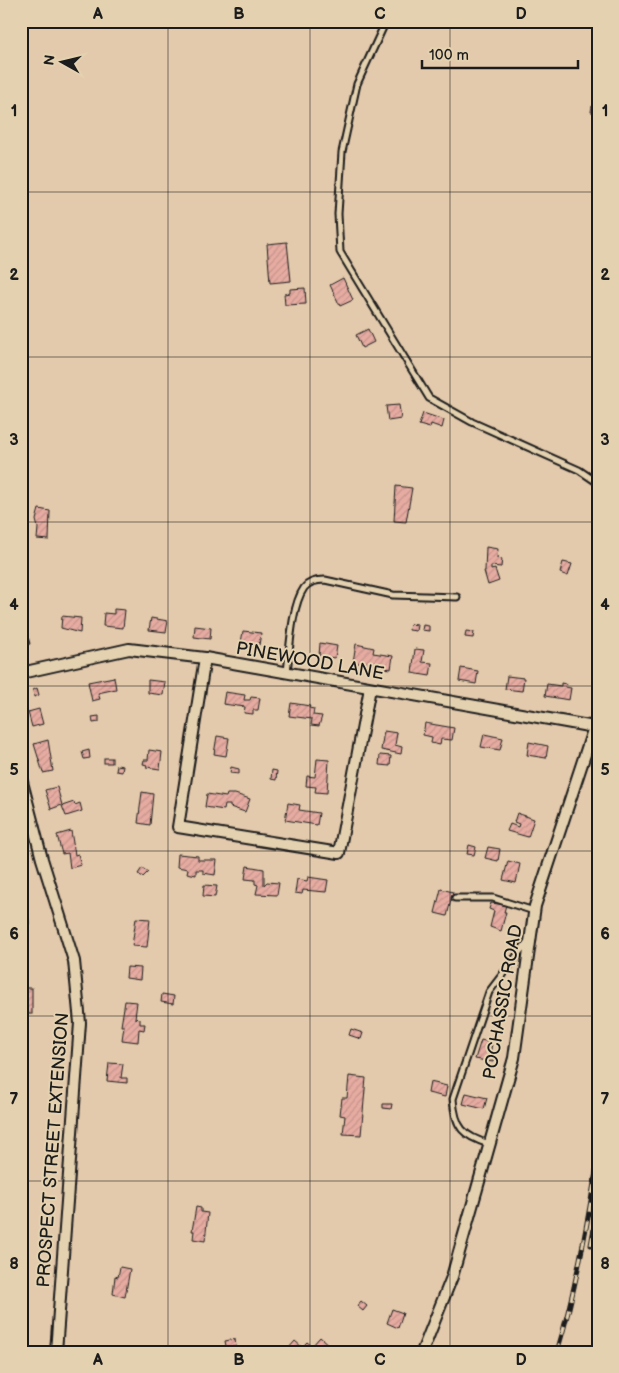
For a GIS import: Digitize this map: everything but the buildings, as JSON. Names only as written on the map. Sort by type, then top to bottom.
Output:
[{"type":"street","name":"PINEWOOD LANE","points":[[21,673],[129,649],[205,658],[594,727]]},
{"type":"street","points":[[205,658],[178,827],[339,853],[370,688]]},
{"type":"street","name":"POCHASSIC ROAD","points":[[422,1352],[452,1277],[514,1058],[534,911],[598,715]]},
{"type":"street","name":"PROSPECT STREET EXTENSION","points":[[21,778],[42,859],[74,961],[80,1023],[56,1352]]},
{"type":"lane","points":[[386,21],[357,84],[342,152],[338,214],[340,252],[429,398],[472,422],[580,470],[598,483]]},
{"type":"lane","points":[[286,673],[298,602],[305,587],[313,581],[325,580],[406,596],[457,597]]},
{"type":"lane","points":[[455,898],[499,898],[534,911]]},
{"type":"lane","points":[[489,1144],[469,1138],[460,1127],[454,1113],[453,1099],[489,992],[518,951],[530,939]]},
{"type":"railway","points":[[557,1352],[575,1281],[598,1160]]},
{"type":"railway","points":[[591,1245],[598,1207]]}]
